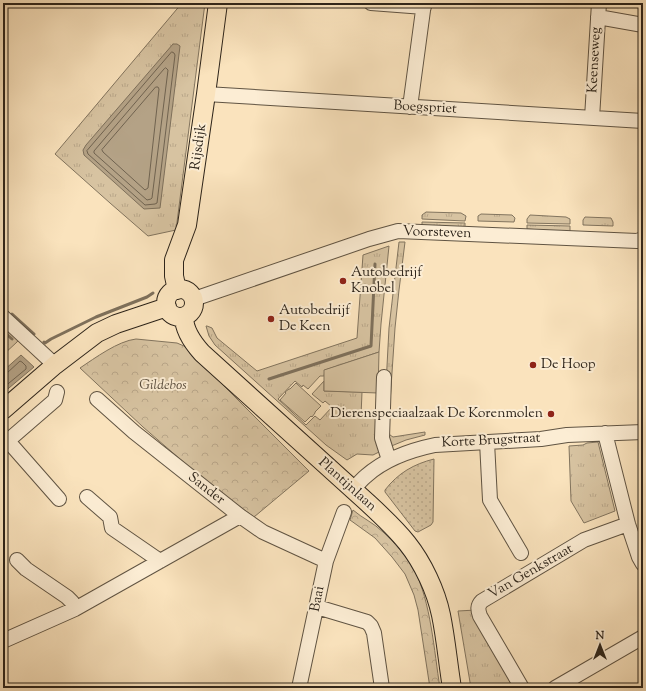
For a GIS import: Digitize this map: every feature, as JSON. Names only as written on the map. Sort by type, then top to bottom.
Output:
[{"type":"main road","name":"Rijsdijk","points":[[177,290],[174,276],[174,260],[187,224],[218,3]]},
{"type":"main road","points":[[182,289],[187,291],[194,299],[195,303],[192,312],[184,317],[174,316],[167,308],[166,304],[170,293],[177,290],[182,289]]},
{"type":"main road","points":[[3,410],[55,365],[94,335],[104,329],[167,308]]},
{"type":"main road","name":"Plantijnlaan","points":[[184,317],[184,322],[189,335],[202,353],[378,512],[413,551],[422,566],[439,607],[452,688]]},
{"type":"street","points":[[371,3],[424,5],[410,107]]},
{"type":"street","points":[[598,10],[643,25]]},
{"type":"street","name":"Keenseweg","points":[[592,118],[598,10]]},
{"type":"street","name":"Boegspriet","points":[[206,94],[643,121]]},
{"type":"street","name":"Voorsteven","points":[[194,299],[369,239],[398,232],[637,241],[643,239]]},
{"type":"street","points":[[3,317],[55,365]]},
{"type":"street","points":[[384,377],[382,438],[389,460]]},
{"type":"street","points":[[57,392],[54,400],[6,443],[59,499]]},
{"type":"street","name":"Sander","points":[[97,399],[134,432],[240,516],[263,532],[326,561]]},
{"type":"street","name":"Korte Brugstraat","points":[[353,490],[366,476],[389,460],[418,448],[435,445],[541,439],[567,435],[643,432]]},
{"type":"street","points":[[605,434],[628,524],[642,559]]},
{"type":"street","points":[[488,442],[490,500],[521,553]]},
{"type":"street","points":[[87,497],[110,517],[112,528],[160,561]]},
{"type":"street","name":"Baai","points":[[300,688],[326,561],[344,512]]},
{"type":"street","points":[[3,640],[75,609],[240,516]]},
{"type":"street","name":"Van Genkstraat","points":[[522,688],[480,616],[478,609],[480,603],[487,597],[584,540],[628,524]]},
{"type":"street","points":[[17,560],[67,597],[72,602],[75,609]]},
{"type":"street","points":[[317,608],[367,622],[371,626],[374,633],[382,688]]},
{"type":"street","points":[[555,688],[643,637]]},
{"type":"green space","points":[[182,3],[205,3],[176,230],[148,236],[55,154]]},
{"type":"green space","points":[[426,212],[461,213],[466,216],[465,221],[422,219],[422,215]]},
{"type":"green space","points":[[481,214],[512,215],[515,218],[514,222],[478,221],[478,216]]},
{"type":"green space","points":[[530,215],[566,217],[570,219],[570,224],[527,223],[527,219]]},
{"type":"green space","points":[[585,217],[611,218],[613,226],[583,225],[583,220]]},
{"type":"green space","points":[[422,222],[465,223],[465,227],[422,226]]},
{"type":"green space","points":[[527,225],[570,226],[570,232],[527,229]]},
{"type":"green space","points":[[399,242],[405,242],[395,328],[388,430],[386,385],[389,328]]},
{"type":"green space","points":[[389,246],[379,352],[325,370],[324,376],[320,376],[308,389],[303,385],[302,387],[295,381],[278,399],[306,425],[315,416],[320,420],[332,407],[325,401],[323,403],[312,394],[324,381],[324,391],[362,392],[361,416],[379,417],[379,452],[373,455],[357,454],[347,460],[326,445],[215,345],[209,336],[206,326],[212,328],[217,338],[257,371],[357,338],[363,255]]},
{"type":"green space","points":[[3,323],[20,338],[3,355]]},
{"type":"green space","name":"Gildebos","points":[[136,339],[177,343],[184,346],[309,471],[254,517],[210,485],[143,427],[80,368],[114,346]]},
{"type":"green space","points":[[379,352],[378,393],[324,391],[324,370]]},
{"type":"green space","points":[[296,383],[321,406],[312,417],[311,416],[305,422],[280,400],[286,393],[285,392]]},
{"type":"green space","points":[[388,432],[393,437],[425,432],[425,435],[406,440],[389,447]]},
{"type":"green space","points":[[598,442],[615,511],[584,523],[571,501],[569,446]]},
{"type":"green space","points":[[434,459],[433,522],[431,525],[418,532],[415,531],[385,490],[395,479],[407,470]]},
{"type":"green space","points":[[353,510],[376,526],[387,536],[404,554],[414,569],[420,582],[428,611],[440,688],[430,688],[418,610],[414,595],[405,574],[375,538],[350,520]]},
{"type":"green space","points":[[476,610],[517,688],[471,688],[458,611]]},
{"type":"water","points":[[173,44],[180,46],[160,208],[144,209],[84,155],[83,150]]},
{"type":"water","points":[[21,355],[34,367],[3,393],[3,371]]},
{"type":"waterway","points":[[269,379],[371,346],[375,264]]},
{"type":"waterway","points":[[44,342],[45,343],[96,317],[147,297],[153,293]]},
{"type":"waterway","points":[[12,314],[34,334]]},
{"type":"waterway","points":[[3,331],[12,339]]},
{"type":"place","name":"Autobedrijf Knobel","points":[[343,281]]},
{"type":"place","name":"Autobedrijf De Keen","points":[[271,319]]},
{"type":"place","name":"De Hoop","points":[[533,365]]},
{"type":"place","name":"Dierenspeciaalzaak De Korenmolen","points":[[551,414]]}]
